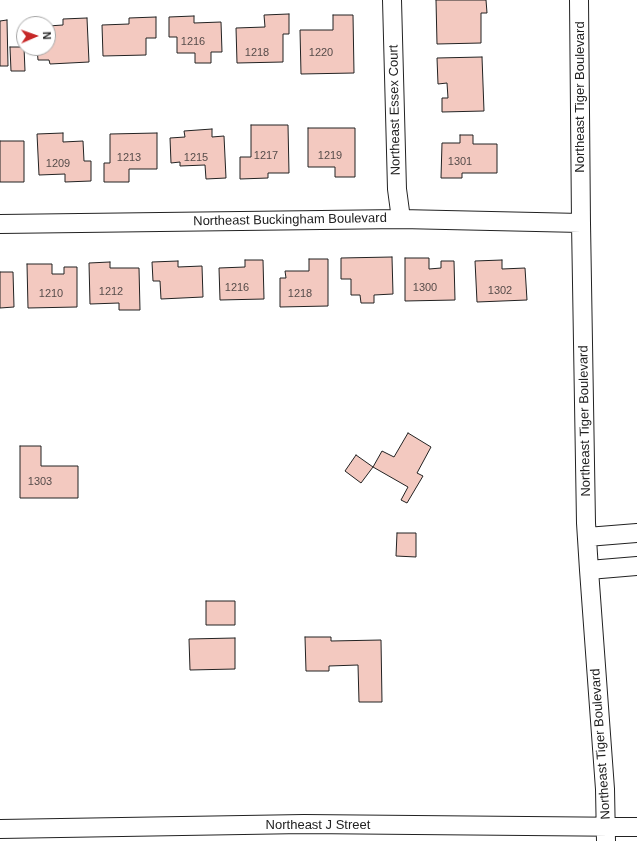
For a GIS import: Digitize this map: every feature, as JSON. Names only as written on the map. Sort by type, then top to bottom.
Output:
[{"type":"street","name":"Northeast Essex Court","points":[[392,0],[397,189],[401,219]]},
{"type":"street","name":"Northeast Tiger Boulevard","points":[[579,0],[581,223],[587,537],[605,789],[606,834]]},
{"type":"street","name":"Northeast Buckingham Boulevard","points":[[0,224],[401,219],[581,223]]},
{"type":"street","points":[[587,537],[637,533]]},
{"type":"street","points":[[589,570],[637,566]]},
{"type":"street","name":"Northeast J Street","points":[[0,829],[32,835],[304,824],[606,834],[637,827]]},
{"type":"building","points":[[436,0],[486,0],[487,13],[481,13],[481,43],[437,44]]},
{"type":"building","points":[[289,14],[289,34],[283,34],[283,62],[237,63],[236,28],[265,27],[264,15]]},
{"type":"building","points":[[333,15],[353,15],[354,73],[301,74],[300,30],[333,30]]},
{"type":"building","points":[[194,16],[194,23],[221,22],[222,52],[211,52],[211,63],[195,63],[195,53],[177,53],[177,37],[169,37],[169,17]]},
{"type":"building","points":[[156,17],[156,38],[146,38],[146,55],[103,56],[102,25],[129,24],[129,18]]},
{"type":"building","points":[[87,18],[89,62],[50,64],[49,60],[38,60],[38,56],[56,56],[56,25],[63,25],[63,19]]},
{"type":"building","points":[[7,20],[8,66],[0,66],[0,21]]},
{"type":"building","points":[[10,47],[16,47],[16,56],[24,56],[25,71],[11,71]]},
{"type":"building","points":[[482,57],[484,111],[442,112],[442,98],[448,98],[447,83],[438,84],[437,58]]},
{"type":"building","points":[[251,125],[288,125],[289,173],[268,173],[268,178],[240,179],[240,157],[251,157]]},
{"type":"building","points":[[308,128],[355,128],[355,177],[335,177],[335,167],[308,167]]},
{"type":"building","points":[[212,129],[212,137],[224,136],[226,178],[206,179],[205,165],[180,166],[180,162],[171,163],[170,138],[185,137],[184,131]]},
{"type":"building","points":[[63,133],[63,142],[83,141],[84,161],[91,161],[91,181],[65,182],[65,174],[39,175],[37,134]]},
{"type":"building","points":[[157,133],[157,169],[129,169],[129,182],[104,182],[104,163],[110,163],[110,134]]},
{"type":"building","points":[[460,135],[473,135],[473,144],[497,144],[497,173],[462,173],[462,178],[441,178],[442,143],[460,143]]},
{"type":"building","points":[[0,141],[24,141],[24,182],[0,182]]},
{"type":"building","points":[[392,257],[393,294],[374,295],[374,303],[361,303],[360,295],[351,295],[351,279],[341,279],[341,258]]},
{"type":"building","points":[[405,258],[429,258],[429,269],[441,268],[441,261],[454,261],[455,300],[405,301]]},
{"type":"building","points":[[309,259],[328,259],[328,306],[280,307],[280,278],[286,278],[285,271],[309,271]]},
{"type":"building","points":[[245,260],[263,260],[264,299],[220,300],[219,268],[245,267]]},
{"type":"building","points":[[502,260],[502,269],[525,268],[527,300],[477,302],[475,261]]},
{"type":"building","points":[[178,261],[178,267],[202,266],[203,297],[161,299],[160,281],[153,281],[152,262]]},
{"type":"building","points":[[110,262],[110,268],[139,268],[140,310],[119,310],[119,303],[90,304],[89,263]]},
{"type":"building","points":[[27,264],[52,264],[52,274],[64,274],[64,267],[77,267],[77,307],[28,308]]},
{"type":"building","points":[[0,272],[13,272],[14,307],[0,308]]},
{"type":"building","points":[[408,433],[431,447],[417,473],[423,476],[407,503],[401,500],[408,487],[373,467],[382,451],[394,457]]},
{"type":"building","points":[[20,446],[41,446],[41,466],[78,466],[78,498],[20,498]]},
{"type":"building","points":[[356,455],[373,467],[361,483],[345,471]]},
{"type":"building","points":[[397,533],[416,533],[416,557],[396,556]]},
{"type":"building","points":[[206,601],[235,601],[235,625],[206,625]]},
{"type":"building","points":[[305,637],[331,637],[331,641],[381,640],[382,702],[359,702],[358,665],[329,666],[329,671],[306,671]]},
{"type":"building","points":[[235,638],[235,669],[190,670],[189,639]]}]
